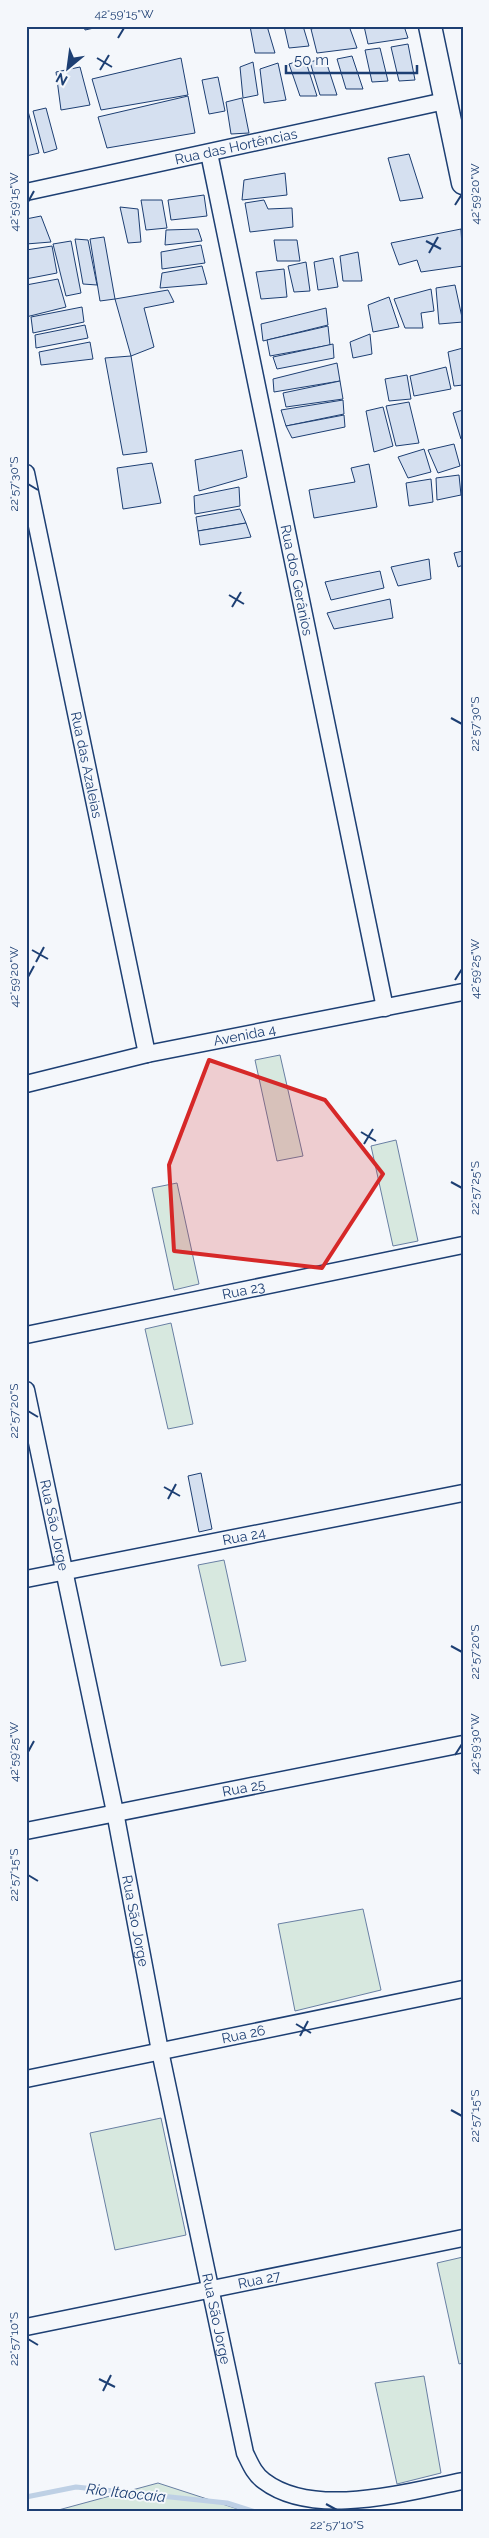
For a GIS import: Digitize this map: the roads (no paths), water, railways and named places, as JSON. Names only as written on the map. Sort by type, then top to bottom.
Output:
[{"type":"street","points":[[430,26],[445,101],[458,128],[463,183]]},
{"type":"street","name":"Rua das Hortências","points":[[26,192],[445,101]]},
{"type":"street","name":"Rua dos Gerânios","points":[[209,153],[385,1008]]},
{"type":"street","name":"Rua das Azaleias","points":[[26,473],[147,1054]]},
{"type":"street","name":"Avenida 4","points":[[26,1084],[147,1054],[463,992]]},
{"type":"street","name":"Rua 23","points":[[26,1335],[463,1245]]},
{"type":"street","name":"Rua São Jorge","points":[[26,1390],[115,1812],[160,2051],[209,2289],[245,2453],[252,2469],[262,2480],[277,2490],[303,2497],[347,2501],[404,2493],[463,2481]]},
{"type":"street","name":"Rua 24","points":[[26,1579],[463,1493]]},
{"type":"street","name":"Rua 25","points":[[26,1831],[463,1744]]},
{"type":"street","name":"Rua 26","points":[[26,2079],[463,1989]]},
{"type":"street","name":"Rua 27","points":[[26,2327],[463,2238]]},
{"type":"waterway","name":"Rio Itaocaia","points":[[26,2497],[76,2487],[227,2503],[256,2512]]}]
